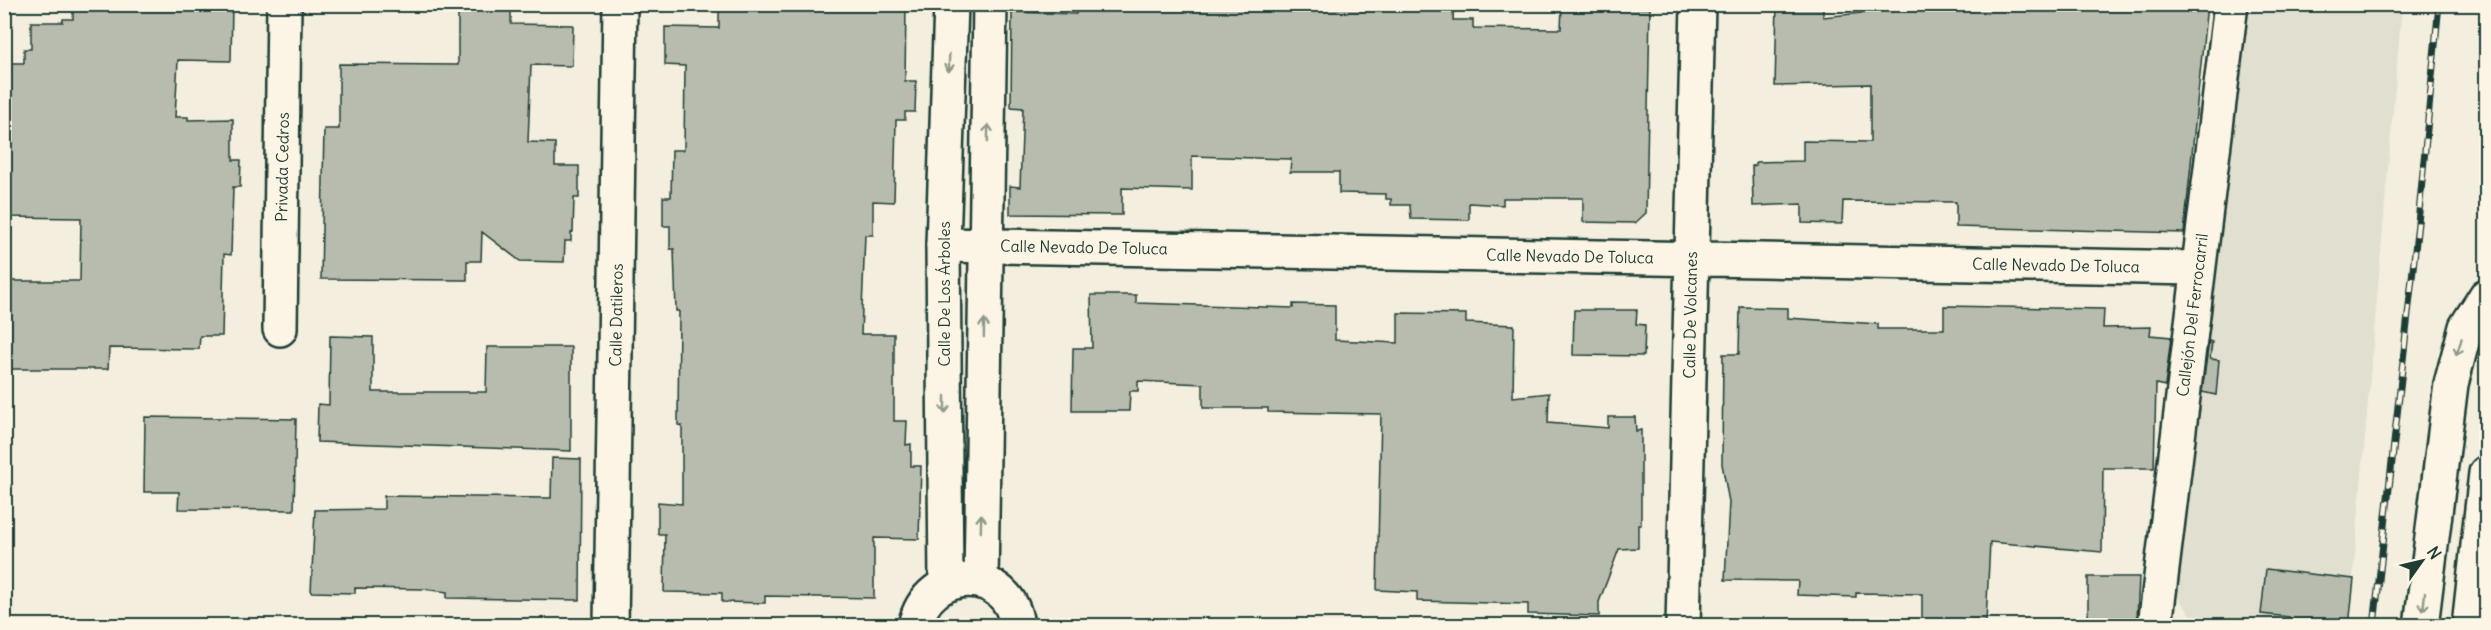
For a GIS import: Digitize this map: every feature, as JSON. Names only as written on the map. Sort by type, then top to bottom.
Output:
[{"type":"main road","name":"Privada Cedros","points":[[280,329],[284,4]]},
{"type":"main road","name":"Calle Datileros","points":[[611,626],[620,4]]},
{"type":"main road","name":"Calle De Los Árboles","points":[[946,584],[943,245],[951,4]]},
{"type":"main road","points":[[981,582],[990,4]]},
{"type":"main road","name":"Calle De Volcanes","points":[[1683,626],[1698,4]]},
{"type":"main road","name":"Callejón Del Ferrocarril","points":[[2155,626],[2231,4]]},
{"type":"main road","name":"Calle Nevado De Toluca","points":[[943,245],[2197,268]]},
{"type":"main road","points":[[2421,626],[2451,384],[2466,327],[2487,296]]},
{"type":"main road","points":[[2469,626],[2487,473]]},
{"type":"main road","points":[[915,626],[920,608],[931,593],[946,584],[963,580],[981,582],[997,590],[1009,602],[1017,626]]},
{"type":"shaded area","points":[[2238,5],[2402,5],[2349,625],[2304,625],[2191,615],[2172,589]]},
{"type":"building","points":[[73,4],[232,4],[231,61],[178,60],[175,117],[188,117],[188,120],[233,119],[233,160],[241,160],[240,187],[233,187],[231,255],[224,254],[222,336],[200,336],[199,349],[109,348],[108,369],[4,369],[4,281],[80,281],[81,218],[4,217],[4,63],[24,63],[24,49],[31,49],[31,22],[63,22],[63,19],[73,19]]},
{"type":"building","points":[[458,4],[511,4],[511,24],[573,25],[572,66],[531,65],[528,142],[555,143],[555,166],[579,166],[579,198],[574,198],[573,232],[571,241],[565,241],[564,262],[520,261],[482,232],[481,261],[467,261],[467,280],[321,279],[324,129],[339,129],[339,64],[458,65]]},
{"type":"building","points":[[719,4],[906,4],[905,81],[916,81],[915,112],[905,112],[905,120],[896,120],[894,202],[873,201],[873,235],[865,235],[861,334],[894,334],[894,421],[907,421],[906,445],[911,444],[911,466],[921,466],[919,539],[874,538],[874,598],[765,596],[765,603],[722,602],[722,593],[664,592],[665,534],[658,534],[658,502],[682,504],[682,426],[678,425],[679,311],[676,311],[674,249],[670,249],[670,226],[663,226],[663,197],[671,197],[672,150],[684,150],[685,66],[665,65],[665,27],[719,28]]},
{"type":"building","points":[[1077,4],[1454,4],[1453,20],[1473,20],[1473,28],[1561,29],[1562,6],[1641,4],[1641,8],[1650,8],[1646,213],[1635,223],[1583,222],[1583,198],[1503,198],[1503,205],[1469,203],[1469,220],[1411,219],[1410,205],[1391,205],[1391,199],[1386,199],[1386,194],[1339,193],[1339,172],[1290,172],[1291,159],[1192,156],[1192,190],[1122,188],[1122,215],[1010,214],[1010,186],[1020,187],[1023,108],[1011,107],[1012,12],[1076,14]]},
{"type":"building","points":[[1777,4],[1823,4],[1823,17],[1881,11],[1881,4],[2207,4],[2184,233],[1956,227],[1956,202],[1843,201],[1842,224],[1802,223],[1802,204],[1753,206],[1752,166],[1756,165],[1756,162],[1803,161],[1803,141],[1870,142],[1870,84],[1775,86]]},
{"type":"building","points":[[1091,295],[1136,295],[1136,303],[1293,308],[1293,304],[1335,305],[1335,340],[1398,343],[1398,313],[1466,314],[1466,323],[1514,325],[1513,397],[1549,393],[1548,423],[1608,428],[1608,417],[1635,417],[1636,431],[1641,430],[1641,525],[1638,525],[1638,548],[1619,549],[1599,602],[1599,616],[1528,614],[1528,604],[1417,601],[1417,592],[1377,590],[1381,414],[1268,412],[1268,408],[1203,408],[1203,384],[1138,381],[1138,391],[1130,391],[1129,411],[1072,411],[1073,348],[1092,348]]},
{"type":"building","points":[[1944,306],[2104,309],[2103,328],[2151,327],[2150,335],[2171,337],[2165,386],[2156,384],[2154,468],[2103,468],[2102,552],[1990,542],[1986,622],[1922,621],[1922,594],[1856,593],[1856,597],[1797,595],[1798,581],[1725,580],[1729,502],[1722,464],[1723,354],[1739,354],[1740,307],[1788,308],[1788,318],[1878,324],[1878,329],[1944,329]]},
{"type":"building","points":[[1574,310],[1637,310],[1636,324],[1645,325],[1644,356],[1573,355]]},
{"type":"building","points":[[330,336],[373,337],[373,392],[486,392],[487,347],[571,347],[571,451],[317,442],[318,404],[329,405]]},
{"type":"building","points":[[2209,341],[2212,342],[2210,359],[2219,360],[2216,395],[2202,392]]},
{"type":"building","points":[[145,417],[296,419],[294,510],[178,509],[179,492],[144,492]]},
{"type":"building","points":[[552,458],[581,459],[580,600],[447,598],[447,592],[423,589],[355,588],[355,593],[311,592],[315,510],[384,509],[384,496],[551,498]]},
{"type":"building","points":[[2266,569],[2354,579],[2349,626],[2288,626],[2289,617],[2261,614]]},
{"type":"building","points":[[2088,577],[2139,577],[2137,619],[2088,618]]},
{"type":"railway","points":[[2374,626],[2418,223],[2439,4]]}]
